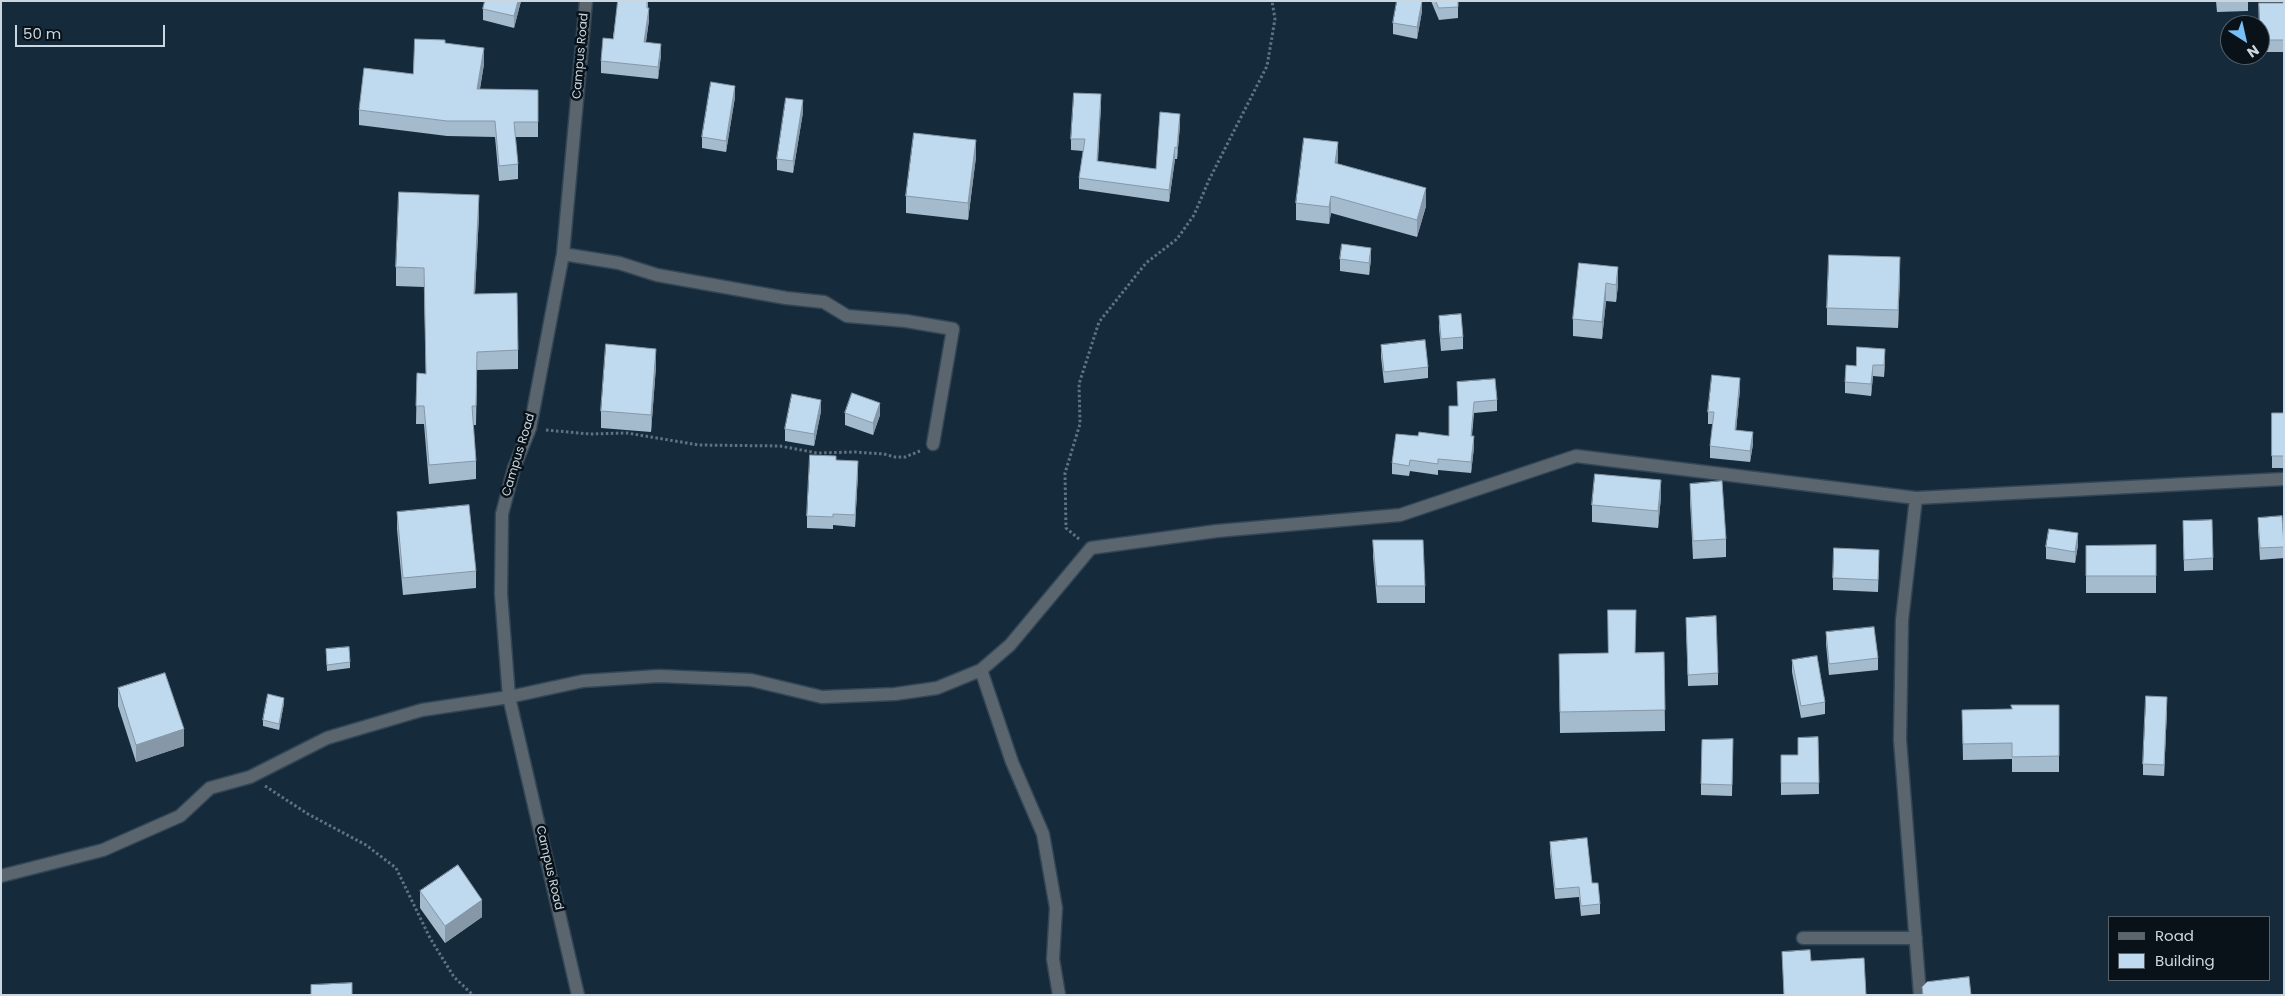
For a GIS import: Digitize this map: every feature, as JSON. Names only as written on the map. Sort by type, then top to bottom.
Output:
[{"type":"street","name":"Campus Road","points":[[578,995],[509,697],[501,594],[502,514],[514,468],[530,428],[563,254],[586,1]]},
{"type":"street","points":[[563,254],[619,262],[657,275],[786,298],[824,302],[847,316],[906,321],[953,329],[933,444]]},
{"type":"street","points":[[1,876],[103,850],[180,816],[210,788],[250,777],[327,738],[422,710],[509,697],[583,681],[659,676],[751,680],[822,697],[895,694],[937,688],[981,670],[1010,645],[1092,548],[1217,532],[1400,515],[1576,456],[1916,498],[2284,479]]},
{"type":"street","points":[[1916,498],[1902,620],[1900,740],[1920,995]]},
{"type":"street","points":[[981,670],[1012,762],[1043,834],[1056,908],[1052,959],[1059,995]]},
{"type":"street","points":[[1803,938],[1916,938]]},
{"type":"path","points":[[1092,548],[1066,528],[1065,473],[1080,424],[1079,384],[1099,322],[1146,263],[1177,239],[1194,215],[1209,180],[1267,66],[1276,19],[1272,1]]},
{"type":"path","points":[[530,428],[590,434],[627,433],[699,445],[780,446],[817,453],[855,452],[884,454],[895,458],[905,457],[933,444]]},
{"type":"path","points":[[250,777],[308,814],[366,845],[396,868],[430,938],[454,977],[473,995]]},
{"type":"building","points":[[485,1],[518,1],[514,16],[483,9]]},
{"type":"building","points":[[618,1],[647,1],[647,8],[649,8],[644,42],[661,44],[658,67],[601,61],[603,38],[613,39]]},
{"type":"building","points":[[1397,1],[1422,1],[1417,27],[1393,23]]},
{"type":"building","points":[[1436,1],[1458,1],[1458,7],[1439,8]]},
{"type":"building","points":[[2259,3],[2284,3],[2284,40],[2270,40],[2270,15],[2259,15]]},
{"type":"building","points":[[415,39],[445,40],[445,43],[484,48],[477,89],[538,90],[538,122],[514,122],[518,164],[499,166],[495,121],[447,121],[359,110],[364,68],[413,74]]},
{"type":"building","points":[[711,82],[735,86],[726,141],[702,137]]},
{"type":"building","points":[[1074,93],[1101,94],[1097,161],[1156,169],[1160,112],[1180,114],[1177,148],[1175,147],[1169,190],[1079,178],[1085,139],[1071,139]]},
{"type":"building","points":[[786,98],[803,100],[793,161],[777,159]]},
{"type":"building","points":[[914,133],[976,140],[968,203],[906,196]]},
{"type":"building","points":[[1304,138],[1338,142],[1335,163],[1426,188],[1417,220],[1331,196],[1329,207],[1296,203]]},
{"type":"building","points":[[399,192],[479,195],[474,294],[517,293],[518,350],[477,352],[476,406],[472,406],[476,461],[429,465],[424,406],[416,406],[417,373],[426,374],[424,268],[396,267]]},
{"type":"building","points":[[1342,244],[1371,248],[1369,263],[1340,259]]},
{"type":"building","points":[[1829,255],[1900,257],[1898,310],[1827,308]]},
{"type":"building","points":[[1579,263],[1618,267],[1616,285],[1606,283],[1602,322],[1573,319]]},
{"type":"building","points":[[1461,314],[1463,337],[1441,339],[1439,316]]},
{"type":"building","points":[[1425,340],[1428,367],[1384,372],[1381,345]]},
{"type":"building","points":[[606,344],[656,349],[651,415],[601,411]]},
{"type":"building","points":[[1857,347],[1885,349],[1884,365],[1873,365],[1871,384],[1845,382],[1846,365],[1856,366]]},
{"type":"building","points":[[1712,375],[1740,378],[1735,430],[1753,432],[1750,451],[1710,446],[1714,412],[1708,412]]},
{"type":"building","points":[[1495,379],[1497,400],[1474,402],[1471,436],[1474,436],[1471,462],[1438,459],[1438,464],[1410,460],[1409,466],[1392,463],[1396,434],[1418,436],[1419,432],[1449,436],[1449,406],[1458,406],[1457,382]]},
{"type":"building","points":[[852,393],[880,403],[873,423],[845,413]]},
{"type":"building","points":[[792,394],[821,400],[814,434],[785,429]]},
{"type":"building","points":[[2272,413],[2284,413],[2284,456],[2272,456]]},
{"type":"building","points":[[810,455],[836,456],[836,460],[858,461],[855,515],[833,514],[833,517],[807,516]]},
{"type":"building","points":[[1595,474],[1661,480],[1658,511],[1592,505]]},
{"type":"building","points":[[1722,481],[1726,539],[1693,541],[1690,484]]},
{"type":"building","points":[[469,505],[476,571],[403,578],[397,512]]},
{"type":"building","points":[[2282,516],[2284,547],[2260,548],[2258,518]]},
{"type":"building","points":[[2212,520],[2213,558],[2184,560],[2183,521]]},
{"type":"building","points":[[2049,529],[2078,533],[2075,552],[2046,547]]},
{"type":"building","points":[[1373,540],[1423,540],[1425,586],[1377,586]]},
{"type":"building","points":[[2156,545],[2156,576],[2086,576],[2086,546]]},
{"type":"building","points":[[1834,548],[1879,550],[1878,580],[1833,578]]},
{"type":"building","points":[[1608,610],[1636,610],[1635,653],[1664,652],[1665,710],[1560,712],[1559,654],[1608,653]]},
{"type":"building","points":[[1716,616],[1718,673],[1688,675],[1686,618]]},
{"type":"building","points":[[1874,627],[1878,658],[1829,664],[1826,632]]},
{"type":"building","points":[[349,647],[350,662],[327,665],[326,649]]},
{"type":"building","points":[[1817,656],[1825,702],[1801,706],[1792,660]]},
{"type":"building","points":[[165,673],[184,729],[136,745],[118,688]]},
{"type":"building","points":[[268,694],[284,698],[279,724],[263,720]]},
{"type":"building","points":[[2146,696],[2167,697],[2164,765],[2143,764]]},
{"type":"building","points":[[2011,705],[2059,705],[2059,756],[2012,757],[2012,743],[1963,744],[1962,710],[2012,709]]},
{"type":"building","points":[[1818,737],[1819,783],[1781,783],[1781,755],[1798,755],[1798,738]]},
{"type":"building","points":[[1733,739],[1732,785],[1701,784],[1702,740]]},
{"type":"building","points":[[1587,838],[1592,883],[1598,883],[1600,904],[1581,906],[1579,887],[1555,889],[1550,842]]},
{"type":"building","points":[[458,865],[482,900],[445,926],[420,891]]},
{"type":"building","points":[[1810,950],[1811,961],[1864,958],[1866,995],[1784,995],[1782,952]]},
{"type":"building","points":[[1969,977],[1971,995],[1923,995],[1922,987],[1927,982]]},
{"type":"building","points":[[352,983],[352,995],[311,995],[311,985]]}]
